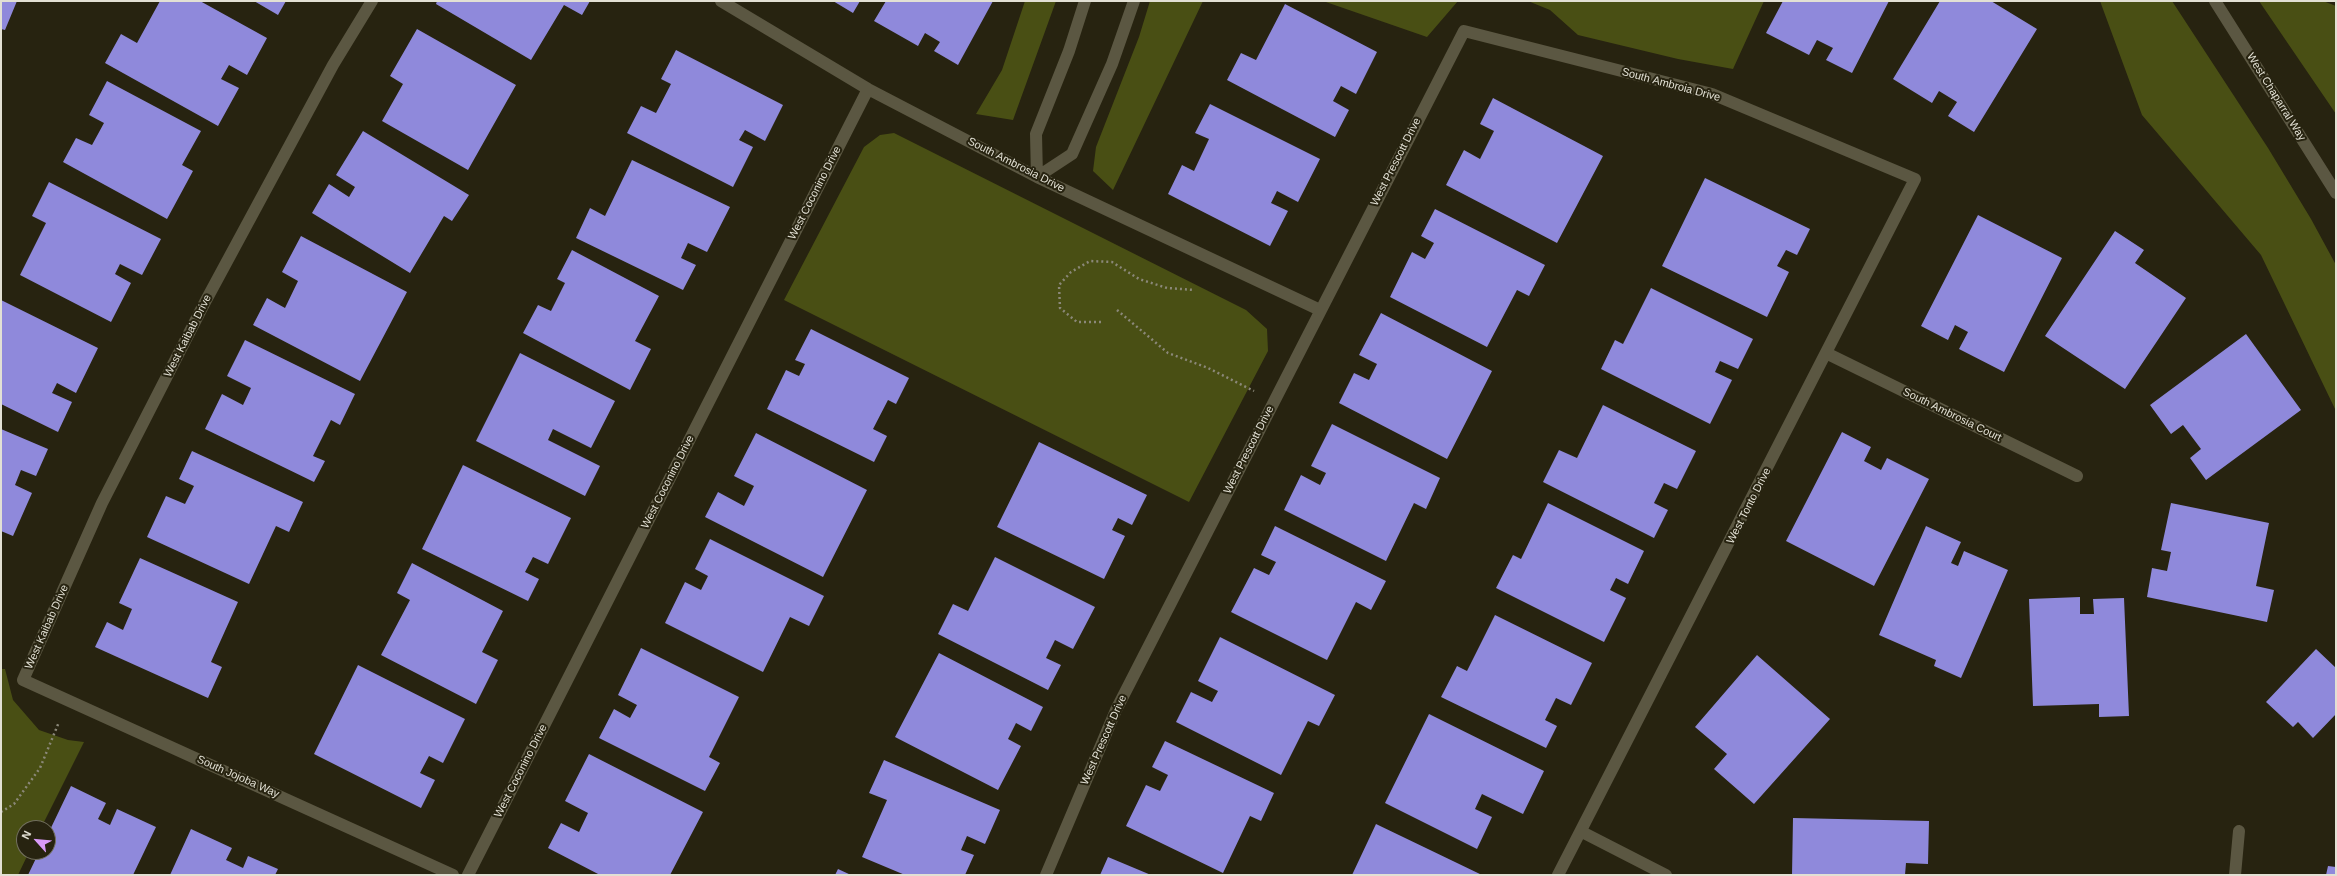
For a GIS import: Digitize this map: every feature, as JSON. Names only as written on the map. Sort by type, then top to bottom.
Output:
[{"type":"street","name":"West Kaibab Drive","points":[[23,680],[102,503],[204,304],[333,65],[372,1]]},
{"type":"street","name":"South Ambrosia Drive","points":[[721,1],[868,89],[1037,177],[1320,310]]},
{"type":"street","points":[[1037,177],[1036,134],[1069,52],[1085,1]]},
{"type":"street","points":[[1037,177],[1072,154],[1112,64],[1134,1]]},
{"type":"street","name":"West Chaparral Way","points":[[2215,1],[2336,194]]},
{"type":"street","name":"South Ambroia Drive","points":[[1464,30],[1712,94],[1915,179]]},
{"type":"street","name":"West Prescott Drive","points":[[1046,875],[1116,710],[1464,30]]},
{"type":"street","name":"West Coconino Drive","points":[[468,875],[868,89]]},
{"type":"street","name":"West Tonto Drive","points":[[1558,875],[1582,832],[1915,179]]},
{"type":"street","name":"South Ambrosia Court","points":[[1826,353],[2077,476]]},
{"type":"street","name":"South Jojoba Way","points":[[23,680],[452,875]]},
{"type":"street","points":[[2235,875],[2240,831]]},
{"type":"street","points":[[1582,832],[1666,875]]},
{"type":"path","points":[[1101,322],[1077,322],[1060,308],[1059,285],[1071,272],[1090,261],[1112,262],[1139,279],[1167,288],[1194,290]]},
{"type":"path","points":[[1117,310],[1168,353],[1208,368],[1274,400]]},
{"type":"path","points":[[1,812],[14,804],[40,768],[68,700]]},
{"type":"green space","points":[[1025,1],[1056,1],[1013,120],[976,114],[1002,70]]},
{"type":"green space","points":[[1150,1],[1203,1],[1113,190],[1093,171],[1096,147],[1139,37]]},
{"type":"green space","points":[[1323,1],[1458,1],[1427,37]]},
{"type":"green space","points":[[1528,1],[1764,1],[1733,69],[1678,59],[1578,35],[1550,10]]},
{"type":"green space","points":[[2100,1],[2172,1],[2268,148],[2311,219],[2336,265],[2336,411],[2261,255],[2142,115]]},
{"type":"green space","points":[[2259,1],[2323,1],[2336,6],[2336,114]]},
{"type":"green space","points":[[894,133],[1246,310],[1267,329],[1268,351],[1189,502],[784,300],[864,147],[880,135]]},
{"type":"green space","points":[[1,669],[5,669],[13,700],[39,730],[68,740],[84,742],[45,820],[16,820],[16,860],[25,860],[18,875],[1,875]]},
{"type":"building","points":[[1,1],[17,1],[5,30],[1,29]]},
{"type":"building","points":[[160,1],[200,1],[267,38],[247,75],[229,65],[221,79],[239,88],[218,126],[105,63],[121,34],[137,43]]},
{"type":"building","points":[[254,1],[286,1],[278,15]]},
{"type":"building","points":[[437,1],[590,1],[582,15],[564,5],[531,60],[436,4]]},
{"type":"building","points":[[833,1],[860,1],[853,13]]},
{"type":"building","points":[[886,1],[993,1],[958,65],[934,51],[940,42],[925,33],[918,46],[874,21]]},
{"type":"building","points":[[1783,1],[1889,1],[1852,73],[1826,60],[1833,48],[1817,40],[1809,55],[1766,33]]},
{"type":"building","points":[[1940,1],[1991,1],[2037,29],[1974,132],[1948,116],[1957,102],[1939,91],[1932,103],[1893,79]]},
{"type":"building","points":[[1285,4],[1377,52],[1356,94],[1341,86],[1333,101],[1349,110],[1335,137],[1227,80],[1241,53],[1256,60]]},
{"type":"building","points":[[417,29],[516,85],[468,170],[382,121],[403,84],[390,76]]},
{"type":"building","points":[[676,50],[783,105],[765,141],[745,130],[739,140],[753,147],[733,187],[627,133],[641,106],[656,113],[671,84],[661,79]]},
{"type":"building","points":[[107,81],[201,131],[182,165],[193,171],[167,219],[63,162],[76,138],[92,145],[104,123],[89,115]]},
{"type":"building","points":[[1493,98],[1603,156],[1557,243],[1446,185],[1464,150],[1480,159],[1494,131],[1480,124]]},
{"type":"building","points":[[1210,104],[1320,159],[1298,202],[1277,191],[1271,203],[1288,211],[1270,246],[1168,194],[1182,165],[1194,171],[1209,139],[1195,133]]},
{"type":"building","points":[[363,131],[469,195],[452,221],[444,216],[410,273],[312,213],[329,184],[349,197],[355,187],[336,175]]},
{"type":"building","points":[[632,160],[730,207],[707,252],[688,243],[681,258],[696,265],[683,290],[576,238],[590,208],[605,216]]},
{"type":"building","points":[[1705,178],[1810,229],[1797,255],[1786,250],[1777,266],[1789,272],[1767,317],[1662,266]]},
{"type":"building","points":[[49,182],[161,239],[142,275],[120,264],[115,274],[131,283],[111,322],[20,275],[46,223],[32,216]]},
{"type":"building","points":[[1435,209],[1545,265],[1529,296],[1517,290],[1487,347],[1390,297],[1412,252],[1425,259],[1434,243],[1421,236]]},
{"type":"building","points":[[1978,215],[2062,258],[2004,372],[1959,349],[1968,332],[1955,325],[1948,340],[1921,326]]},
{"type":"building","points":[[2115,231],[2144,250],[2135,263],[2186,298],[2125,389],[2045,336]]},
{"type":"building","points":[[301,236],[407,292],[360,381],[253,325],[267,298],[285,308],[298,281],[282,272]]},
{"type":"building","points":[[572,250],[659,296],[635,341],[651,349],[630,390],[523,333],[538,305],[551,311],[565,283],[557,279]]},
{"type":"building","points":[[1651,288],[1753,339],[1738,369],[1720,361],[1715,372],[1732,380],[1710,424],[1601,369],[1615,340],[1623,344]]},
{"type":"building","points":[[1,300],[98,348],[76,393],[57,383],[52,393],[72,402],[58,432],[1,404]]},
{"type":"building","points":[[1381,313],[1492,371],[1447,459],[1339,403],[1354,373],[1369,380],[1377,364],[1359,355]]},
{"type":"building","points":[[811,329],[909,378],[896,404],[888,400],[873,429],[887,436],[874,462],[767,409],[786,370],[799,376],[805,364],[795,360]]},
{"type":"building","points":[[2246,334],[2301,410],[2206,480],[2190,458],[2201,449],[2183,425],[2171,434],[2150,405]]},
{"type":"building","points":[[245,340],[355,394],[340,425],[331,420],[313,456],[325,461],[314,482],[205,429],[222,394],[243,405],[251,388],[227,376]]},
{"type":"building","points":[[520,353],[615,401],[591,448],[553,429],[548,440],[600,466],[585,496],[476,441]]},
{"type":"building","points":[[1603,405],[1696,451],[1677,489],[1664,483],[1654,503],[1668,510],[1654,538],[1543,482],[1559,450],[1577,458]]},
{"type":"building","points":[[1332,424],[1440,478],[1426,509],[1414,503],[1386,561],[1284,510],[1301,475],[1320,485],[1326,473],[1311,466]]},
{"type":"building","points":[[1,429],[48,449],[36,476],[21,470],[15,485],[32,493],[13,536],[1,531]]},
{"type":"building","points":[[1842,432],[1871,447],[1864,461],[1881,470],[1887,458],[1929,479],[1874,586],[1786,541]]},
{"type":"building","points":[[756,433],[867,490],[823,577],[705,517],[718,492],[744,506],[754,486],[734,476]]},
{"type":"building","points":[[1039,442],[1147,495],[1132,525],[1118,518],[1112,530],[1125,536],[1104,579],[997,527]]},
{"type":"building","points":[[192,451],[303,502],[289,532],[276,526],[249,584],[147,537],[166,496],[185,504],[194,486],[179,479]]},
{"type":"building","points":[[463,465],[571,518],[548,564],[533,557],[525,572],[539,579],[528,601],[422,549]]},
{"type":"building","points":[[1548,503],[1644,551],[1628,584],[1616,578],[1610,590],[1626,598],[1604,642],[1496,588],[1513,555],[1521,559]]},
{"type":"building","points":[[2171,503],[2269,523],[2256,586],[2274,590],[2267,622],[2147,597],[2152,568],[2167,571],[2171,552],[2161,550]]},
{"type":"building","points":[[1275,526],[1386,581],[1371,610],[1356,602],[1327,660],[1231,612],[1254,568],[1269,575],[1276,562],[1261,555]]},
{"type":"building","points":[[1926,526],[1961,542],[1951,563],[1958,566],[1964,551],[2008,570],[1961,678],[1934,666],[1936,660],[1879,635]]},
{"type":"building","points":[[710,539],[824,596],[809,626],[790,617],[763,672],[665,623],[685,582],[701,590],[708,576],[695,569]]},
{"type":"building","points":[[995,557],[1095,607],[1073,649],[1055,640],[1046,658],[1061,665],[1048,690],[938,634],[953,604],[968,611]]},
{"type":"building","points":[[140,558],[238,602],[211,662],[222,667],[208,698],[95,647],[107,622],[123,630],[132,609],[119,603]]},
{"type":"building","points":[[412,563],[503,611],[482,652],[498,660],[476,704],[381,655],[410,600],[397,593]]},
{"type":"building","points":[[2080,597],[2080,614],[2094,614],[2093,599],[2124,598],[2129,716],[2099,717],[2099,704],[2033,706],[2029,599]]},
{"type":"building","points":[[1495,615],[1592,663],[1571,705],[1556,698],[1545,720],[1557,726],[1546,748],[1441,697],[1457,666],[1467,671]]},
{"type":"building","points":[[1220,637],[1335,695],[1319,726],[1308,721],[1281,775],[1176,722],[1191,692],[1212,702],[1218,691],[1198,681]]},
{"type":"building","points":[[641,648],[739,697],[709,757],[720,763],[705,791],[599,738],[614,709],[630,718],[637,705],[618,695]]},
{"type":"building","points":[[2316,649],[2336,668],[2336,714],[2313,738],[2298,722],[2293,727],[2266,702]]},
{"type":"building","points":[[939,653],[1043,707],[1031,731],[1016,723],[1008,739],[1021,746],[998,790],[895,737]]},
{"type":"building","points":[[1757,655],[1830,719],[1754,804],[1714,769],[1727,754],[1695,727]]},
{"type":"building","points":[[358,665],[465,719],[443,763],[429,756],[420,773],[435,780],[421,808],[314,754]]},
{"type":"building","points":[[1429,714],[1544,771],[1523,814],[1482,794],[1475,809],[1492,817],[1477,849],[1385,803]]},
{"type":"building","points":[[1165,741],[1274,793],[1261,821],[1250,816],[1223,873],[1126,826],[1146,785],[1160,791],[1168,775],[1152,767]]},
{"type":"building","points":[[589,754],[703,812],[670,875],[600,875],[548,848],[561,823],[579,832],[588,813],[565,801]]},
{"type":"building","points":[[884,760],[1000,810],[985,844],[967,836],[961,850],[974,855],[965,875],[905,875],[862,857],[887,800],[869,793]]},
{"type":"building","points":[[71,786],[106,803],[98,819],[110,825],[117,809],[156,827],[133,875],[28,875],[35,860],[56,860],[56,820],[55,820]]},
{"type":"building","points":[[1793,818],[1929,821],[1928,864],[1906,863],[1905,875],[1792,875]]},
{"type":"building","points":[[1376,824],[1482,875],[1352,875]]},
{"type":"building","points":[[191,829],[232,848],[226,860],[243,868],[248,856],[278,869],[275,875],[170,875]]},
{"type":"building","points":[[1108,857],[1151,875],[1100,875]]},
{"type":"building","points":[[2328,866],[2336,867],[2336,875],[2326,875]]},
{"type":"building","points":[[838,869],[851,875],[835,875]]}]
